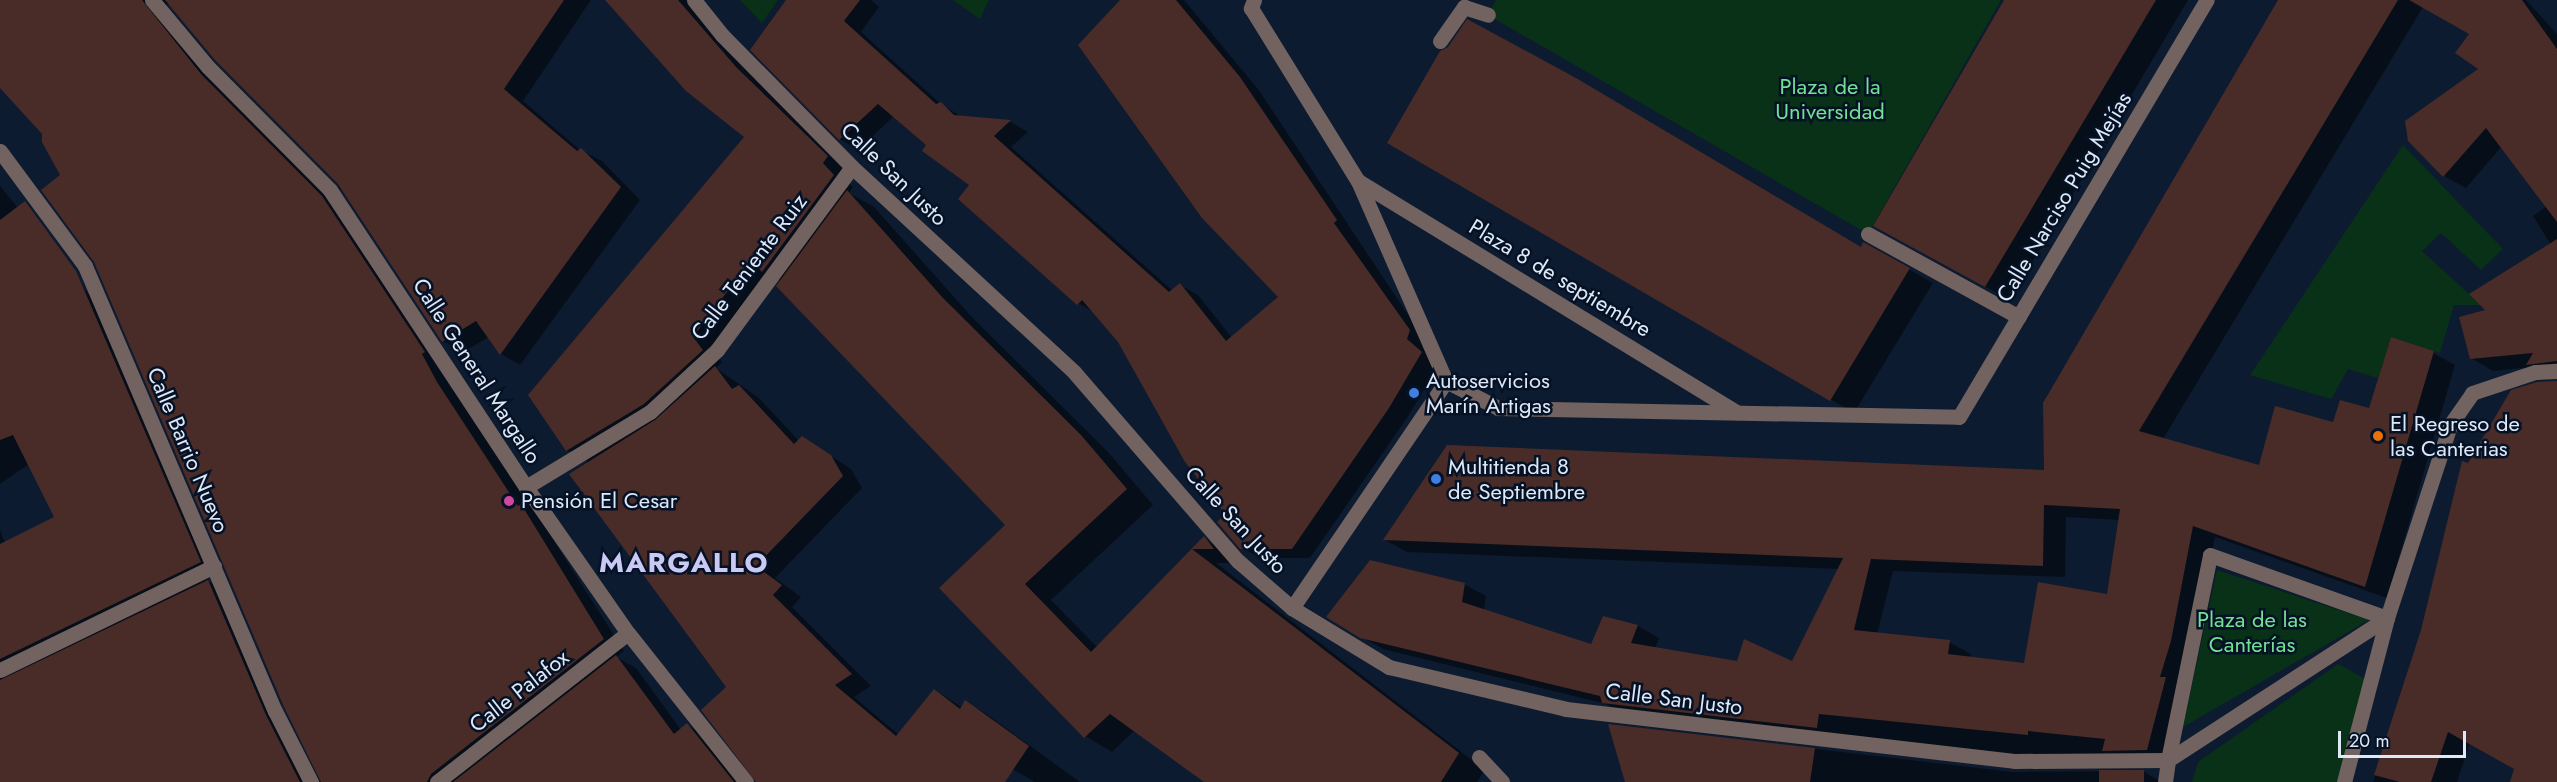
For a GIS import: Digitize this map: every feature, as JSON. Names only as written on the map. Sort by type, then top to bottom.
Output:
[{"type":"street","name":"Calle General Margallo","points":[[152,0],[208,67],[330,190],[526,487],[628,633],[746,782]]},
{"type":"street","name":"Calle San Justo","points":[[694,0],[722,35],[852,167],[1074,372],[1238,561],[1292,608],[1389,666],[1566,709],[2014,761],[2168,760]]},
{"type":"street","name":"Calle Narciso Puig Mejías","points":[[1738,413],[1959,417],[2207,0]]},
{"type":"street","name":"Plaza 8 de septiembre","points":[[1253,4],[1358,181],[1446,381]]},
{"type":"street","points":[[1440,41],[1464,7],[1488,15]]},
{"type":"street","name":"Calle Barrio Nuevo","points":[[0,151],[84,266],[275,711],[311,782]]},
{"type":"street","name":"Calle Teniente Ruiz","points":[[526,487],[650,412],[717,350],[852,167]]},
{"type":"street","name":"Plaza 8 de septiembre","points":[[1358,181],[1738,413]]},
{"type":"street","points":[[1868,234],[2019,317]]},
{"type":"street","points":[[2344,782],[2387,618],[2450,425],[2472,393],[2535,372],[2557,370]]},
{"type":"street","points":[[1292,608],[1446,381],[1498,408],[1738,413]]},
{"type":"street","points":[[2165,782],[2210,555],[2387,618]]},
{"type":"street","points":[[0,670],[214,566]]},
{"type":"street","points":[[2168,760],[2387,618]]},
{"type":"street","name":"Calle Palafox","points":[[437,782],[628,633]]},
{"type":"street","points":[[1479,758],[1502,782]]},
{"type":"green space","points":[[740,0],[778,0],[762,23]]},
{"type":"green space","points":[[953,0],[989,0],[980,19]]},
{"type":"green space","name":"Plaza de la Universidad","points":[[1496,0],[2001,0],[1868,234],[1488,15]]},
{"type":"green space","points":[[2403,145],[2503,249],[2481,270],[2441,233],[2422,251],[2481,305],[2454,305],[2440,353],[2391,337],[2378,378],[2348,369],[2331,399],[2250,375]]},
{"type":"green space","name":"Plaza de las Canterías","points":[[2217,570],[2369,620],[2183,727]]},
{"type":"green space","name":"Plaza de las Canterías","points":[[2338,664],[2366,679],[2337,782],[2192,782],[2198,762]]},
{"type":"building","points":[[0,0],[142,0],[201,74],[322,196],[425,352],[422,354],[437,382],[518,506],[521,504],[604,639],[431,774],[427,782],[321,782],[284,707],[94,262],[41,190],[60,175],[42,142],[42,134],[0,88]]},
{"type":"building","points":[[165,0],[564,0],[504,89],[577,151],[581,148],[621,187],[500,355],[476,321],[442,342],[338,184],[215,60]]},
{"type":"building","points":[[605,0],[678,0],[737,68],[828,156],[823,163],[834,175],[762,272],[751,260],[693,337],[703,350],[644,404],[566,451],[528,395],[744,137],[686,91]]},
{"type":"building","points":[[786,0],[860,0],[844,21],[936,104],[941,102],[954,115],[1011,120],[994,136],[1169,292],[1180,283],[1226,341],[1278,297],[1202,218],[1078,45],[1120,0],[1176,0],[1240,77],[1337,220],[1334,223],[1410,330],[1407,339],[1422,352],[1389,408],[1292,549],[1240,549],[1217,522],[1225,514],[1185,462],[1118,342],[1082,300],[1077,305],[958,199],[969,185],[922,151],[926,145],[878,104],[839,140],[750,50]]},
{"type":"building","points":[[2004,0],[2156,0],[1985,287],[1873,226]]},
{"type":"building","points":[[2278,0],[2398,0],[2139,431],[2259,465],[2275,406],[2333,422],[2340,400],[2369,408],[2391,337],[2434,351],[2365,587],[2193,526],[2171,641],[2160,677],[2166,677],[2147,750],[2102,751],[2105,739],[2028,731],[2028,735],[1819,714],[1817,728],[1602,703],[1600,696],[1360,638],[1326,617],[1370,560],[1465,583],[1462,602],[1591,644],[1603,616],[1638,625],[1631,643],[1737,661],[1744,639],[1792,661],[1843,558],[1383,540],[1447,445],[2044,470],[2043,403]],"holes":[[[2044,505],[2120,509],[2107,594],[2038,582],[2024,663],[1948,654],[1950,640],[1854,630],[1871,559],[2043,566]]]},
{"type":"building","points":[[2409,0],[2522,0],[2557,49],[2557,222],[2486,128],[2443,177],[2408,141],[2405,121],[2478,69],[2455,53],[2469,34]]},
{"type":"building","points":[[1467,19],[1576,78],[1861,247],[1863,242],[1910,268],[1830,401],[1387,143],[1440,51],[1448,47]]},
{"type":"building","points":[[847,190],[943,298],[1081,435],[1127,489],[1025,584],[1091,652],[1204,536],[1214,549],[1192,549],[1459,753],[1441,782],[1204,782],[1110,714],[1084,738],[939,588],[1005,525],[776,286]]},
{"type":"building","points":[[25,201],[76,271],[201,562],[0,659],[0,544],[54,517],[13,435],[0,440],[0,220]]},
{"type":"building","points":[[2557,239],[2557,361],[2526,365],[2533,353],[2470,359],[2459,317],[2485,310],[2469,294]]},
{"type":"building","points":[[715,366],[732,389],[739,385],[794,444],[802,436],[831,455],[843,476],[756,566],[782,585],[773,595],[852,674],[835,685],[896,736],[934,689],[960,709],[965,700],[1029,746],[1005,782],[756,782],[701,710],[726,687],[569,474],[655,420]]},
{"type":"building","points":[[2557,381],[2557,782],[2510,782],[2514,769],[2448,732],[2431,782],[2400,782],[2374,775],[2421,630],[2462,461],[2468,463],[2511,390],[2537,382]]},
{"type":"building","points":[[208,580],[266,715],[300,782],[0,782],[0,680]]},
{"type":"building","points":[[616,655],[674,734],[687,723],[734,782],[453,782]]},
{"type":"building","points":[[1608,724],[1815,748],[1810,782],[1625,782]]},
{"type":"building","points":[[2099,770],[2144,770],[2144,782],[2099,782]]},
{"type":"place","name":"Autoservicios Marín Artigas","points":[[1414,393]]},
{"type":"place","name":"El Regreso de las Canterias","points":[[2378,436]]},
{"type":"place","name":"Multitienda 8 de Septiembre","points":[[1436,479]]},
{"type":"place","name":"Pensión El Cesar","points":[[509,501]]},
{"type":"district","name":"MARGALLO","points":[[684,563]]}]
